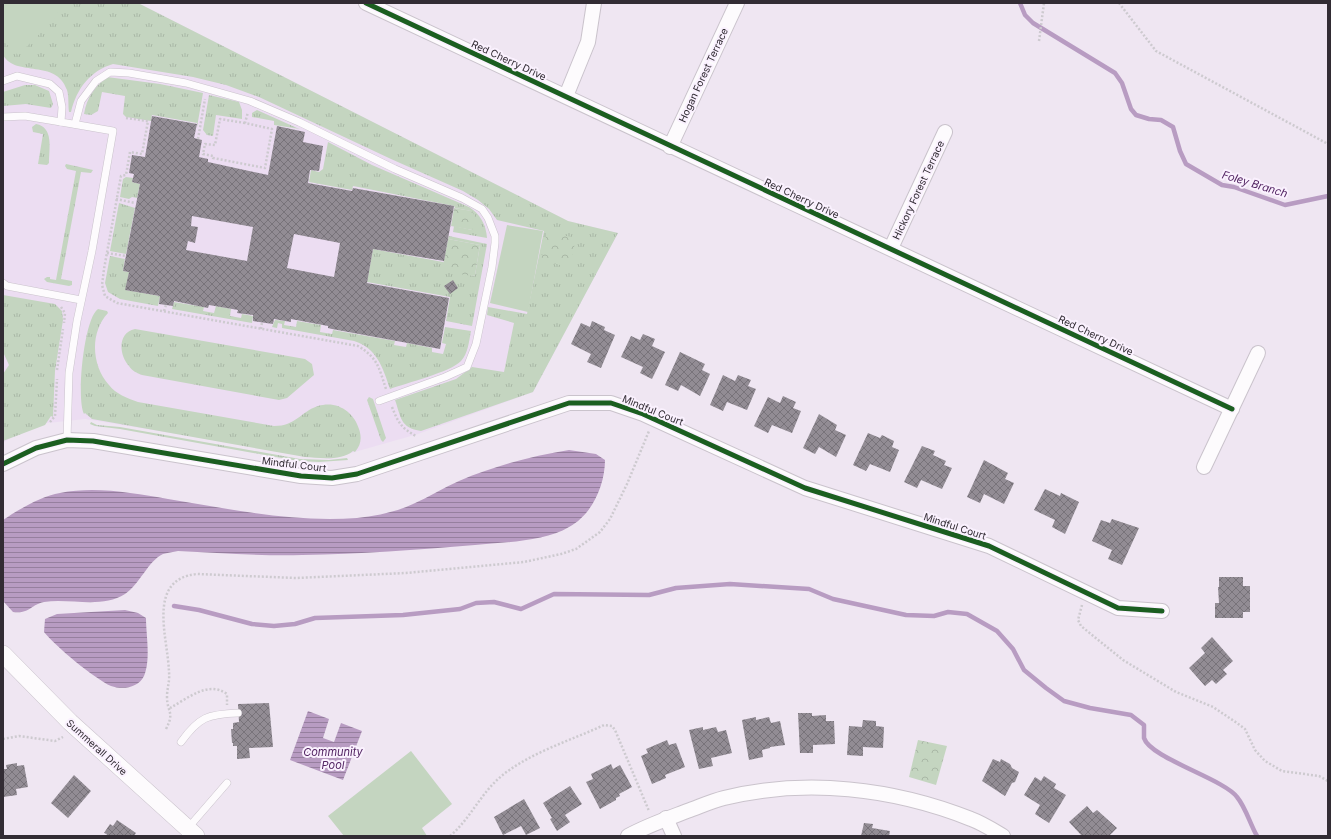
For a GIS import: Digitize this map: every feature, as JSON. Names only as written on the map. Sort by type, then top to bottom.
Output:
[{"type":"street","name":"Red Cherry Drive","points":[[366,3],[566,96],[670,147],[891,248],[1232,409]]},
{"type":"street","points":[[566,96],[588,42],[594,3]]},
{"type":"street","name":"Hogan Forest Terrace","points":[[670,147],[737,3]]},
{"type":"street","name":"Hickory Forest Terrace","points":[[891,248],[945,132]]},
{"type":"street","points":[[1204,467],[1258,353]]},
{"type":"street","name":"Mindful Court","points":[[3,464],[36,448],[67,440],[93,441],[301,476],[332,478],[357,474],[569,403],[611,403],[654,419],[805,488],[989,546],[1118,608],[1162,611]]},
{"type":"street","name":"Summerall Drive","points":[[3,654],[74,726],[188,833]]},
{"type":"street","points":[[628,836],[661,821],[724,799],[772,790],[822,787],[871,791],[921,801],[972,819],[1003,836]]},
{"type":"street","points":[[661,821],[674,836]]},
{"type":"lane","points":[[74,124],[81,101],[96,81],[110,72],[128,73],[207,89],[250,101],[300,122],[395,169],[462,198],[482,209],[488,218],[495,236],[492,267],[476,344],[467,367],[445,377],[380,401]]},
{"type":"lane","points":[[3,81],[17,76],[50,84],[59,92],[62,106],[61,122]]},
{"type":"lane","points":[[3,117],[25,116],[113,131],[92,251],[81,300],[69,373],[67,440]]},
{"type":"lane","points":[[3,283],[7,286],[81,300]]},
{"type":"lane","points":[[181,742],[198,722],[207,716],[238,713]]},
{"type":"lane","points":[[188,833],[227,783]]},
{"type":"path","points":[[1039,42],[1044,3]]},
{"type":"path","points":[[1120,3],[1156,51],[1328,144]]},
{"type":"path","points":[[198,139],[207,89]]},
{"type":"path","points":[[245,123],[250,101]]},
{"type":"path","points":[[126,118],[148,121],[142,154],[130,152],[126,175],[121,176],[102,285],[105,296],[117,303],[358,346],[370,353],[377,363],[397,419],[405,430],[416,436]]},
{"type":"path","points":[[220,119],[245,123],[272,129],[265,168],[213,158],[213,156],[203,154],[205,144],[215,145],[220,119]]},
{"type":"path","points":[[116,199],[136,203]]},
{"type":"path","points":[[107,253],[126,256]]},
{"type":"path","points":[[50,422],[55,416],[58,366],[65,321],[65,313],[58,303]]},
{"type":"path","points":[[164,311],[166,305]]},
{"type":"path","points":[[261,329],[262,322]]},
{"type":"path","points":[[166,729],[172,717],[167,698],[169,672],[164,613],[165,597],[175,581],[197,574],[296,578],[406,573],[524,562],[561,554],[576,548],[600,532],[610,519],[628,484],[654,419]]},
{"type":"path","points":[[1087,594],[1078,620],[1081,626],[1123,660],[1176,692],[1213,707],[1237,723],[1245,729],[1255,750],[1265,761],[1282,771],[1319,776],[1328,781]]},
{"type":"path","points":[[170,708],[199,691],[219,690],[227,694],[227,713]]},
{"type":"path","points":[[450,836],[463,825],[480,798],[498,779],[521,762],[604,725],[612,726],[661,821]]},
{"type":"path","points":[[3,739],[19,736],[56,741],[74,726]]},
{"type":"shaded area","points":[[3,3],[138,3],[568,221],[618,233],[533,392],[418,434],[330,459],[85,419],[30,425],[3,443]]},
{"type":"green space","points":[[3,3],[138,3],[568,221],[618,233],[533,392],[421,431],[414,430],[402,421],[395,400],[456,379],[472,367],[504,372],[514,323],[487,315],[488,307],[527,314],[544,231],[497,220],[489,209],[463,191],[259,97],[226,85],[193,77],[113,64],[91,76],[81,88],[71,112],[69,112],[68,92],[62,80],[54,74],[45,71],[17,66],[9,62],[3,55]]},
{"type":"green space","points":[[3,3],[62,3],[54,20],[18,55],[3,41]]},
{"type":"green space","points":[[107,77],[160,84],[203,93],[197,127],[197,123],[152,115],[151,121],[126,117],[123,114],[125,96],[102,92],[98,111],[91,115],[84,114],[92,93]]},
{"type":"green space","points":[[25,85],[35,85],[49,91],[53,104],[51,108],[26,104],[3,106],[3,92]]},
{"type":"green space","points":[[209,95],[239,102],[242,110],[242,119],[216,115],[213,136],[207,135],[203,130]]},
{"type":"green space","points":[[257,110],[300,129],[274,125],[274,121],[252,117],[252,113]]},
{"type":"green space","points":[[36,124],[46,129],[48,134],[50,151],[49,163],[47,165],[38,164],[43,134],[33,132],[32,127]]},
{"type":"green space","points":[[328,142],[372,165],[469,207],[482,220],[487,238],[453,232],[454,226],[472,230],[471,211],[455,208],[454,206],[353,186],[352,190],[309,182],[311,170],[319,172],[323,169]]},
{"type":"green space","points":[[66,164],[93,170],[91,173],[81,172],[61,279],[72,281],[72,285],[69,286],[47,282],[44,279],[50,277],[50,279],[56,280],[76,171],[67,169],[65,166]]},
{"type":"green space","points":[[126,177],[133,178],[132,182],[140,184],[137,198],[132,197],[129,199],[120,197],[123,179]]},
{"type":"green space","points":[[119,203],[135,208],[126,254],[110,251]]},
{"type":"green space","points":[[454,208],[472,211],[475,217],[472,230],[451,226]]},
{"type":"green space","points":[[507,225],[543,231],[528,312],[490,303]]},
{"type":"green space","points":[[547,232],[576,238],[570,267],[541,261]]},
{"type":"green space","points":[[449,236],[487,244],[472,326],[446,321],[450,297],[367,282],[373,249],[443,262],[473,276],[475,275],[480,245],[448,239]]},
{"type":"green space","points":[[448,239],[480,245],[475,275],[452,273],[450,271],[451,266],[443,265]]},
{"type":"green space","points":[[110,256],[125,259],[123,271],[129,272],[126,290],[160,296],[158,306],[120,299],[108,292],[105,283]]},
{"type":"green space","points":[[3,295],[55,304],[62,311],[63,320],[55,371],[53,417],[51,416],[45,425],[3,441],[3,374],[9,365],[3,352]]},
{"type":"green space","points":[[174,302],[204,307],[203,311],[214,313],[216,306],[231,309],[230,316],[241,318],[242,314],[253,316],[252,323],[172,309]]},
{"type":"green space","points":[[98,309],[107,311],[108,313],[98,329],[95,349],[96,358],[103,377],[115,391],[122,395],[138,402],[274,426],[288,424],[318,406],[338,406],[349,413],[357,423],[361,438],[359,447],[355,452],[353,451],[337,458],[305,457],[92,419],[85,413],[84,414],[82,406],[81,377],[85,342],[93,315]]},
{"type":"green space","points":[[275,320],[285,321],[284,325],[296,327],[297,321],[321,325],[320,332],[332,334],[333,330],[395,341],[394,345],[406,347],[407,343],[432,348],[432,352],[443,354],[446,344],[442,343],[445,327],[471,331],[465,355],[456,365],[438,373],[390,389],[382,366],[374,354],[362,344],[354,341],[282,328],[282,324],[278,323],[277,328],[272,327]]},
{"type":"green space","points":[[135,329],[305,359],[312,364],[314,375],[287,398],[279,400],[142,375],[130,368],[123,356],[122,351],[125,335],[129,331]]},
{"type":"green space","points":[[369,397],[373,399],[386,438],[383,442],[367,400]]},
{"type":"green space","points":[[91,422],[97,425],[120,427],[300,459],[329,460],[347,458],[348,460],[319,462],[298,461],[120,429],[95,426],[90,424]]},
{"type":"green space","points":[[918,740],[947,746],[936,785],[909,777]]},
{"type":"green space","points":[[411,751],[452,804],[422,828],[427,836],[344,836],[328,816]]},
{"type":"water","points":[[569,450],[596,454],[605,460],[603,479],[596,498],[584,515],[569,527],[548,536],[511,542],[345,554],[271,555],[178,551],[163,554],[158,557],[130,590],[125,594],[106,601],[44,602],[39,603],[27,611],[13,612],[3,601],[3,520],[45,497],[74,491],[100,490],[286,517],[310,519],[357,518],[379,515],[406,507],[459,481],[499,466],[527,458]]},
{"type":"water","points":[[125,610],[138,613],[146,618],[148,655],[146,670],[141,680],[130,687],[120,688],[111,686],[95,677],[76,662],[44,632],[45,619],[57,614]]},
{"type":"water","name":"Community Pool","points":[[308,711],[329,719],[323,738],[334,742],[341,723],[362,731],[343,780],[290,760]]},
{"type":"building","points":[[152,116],[197,124],[194,138],[202,140],[199,157],[208,159],[208,162],[268,175],[277,126],[305,132],[303,142],[323,146],[319,171],[310,170],[308,183],[352,191],[353,188],[454,206],[444,261],[373,249],[367,283],[449,298],[440,349],[332,329],[328,328],[328,326],[291,319],[291,322],[274,319],[273,324],[253,321],[253,315],[237,313],[238,310],[209,305],[208,308],[174,301],[173,306],[159,304],[160,296],[125,290],[129,272],[123,271],[140,184],[132,182],[134,174],[129,173],[132,155],[145,157]],"holes":[[[192,216],[253,227],[247,261],[186,250],[188,241],[195,243],[198,227],[191,226]],[[294,234],[340,243],[334,277],[287,268]]]},
{"type":"building","points":[[453,280],[458,288],[450,294],[444,286]]},
{"type":"building","points":[[592,321],[605,327],[604,330],[615,335],[601,368],[587,362],[591,354],[571,344],[581,323],[590,327]]},
{"type":"building","points":[[643,334],[655,339],[652,346],[665,352],[652,379],[640,373],[643,367],[621,357],[631,336],[640,340]]},
{"type":"building","points":[[680,352],[705,364],[702,370],[710,374],[700,396],[681,385],[678,391],[665,385]]},
{"type":"building","points":[[723,375],[735,381],[738,375],[751,380],[748,386],[756,389],[747,410],[727,402],[723,411],[710,405]]},
{"type":"building","points":[[783,396],[796,402],[793,408],[801,411],[792,433],[772,425],[768,433],[754,426],[768,397],[780,403]]},
{"type":"building","points":[[819,414],[837,425],[835,430],[846,435],[836,457],[819,447],[815,454],[803,448]]},
{"type":"building","points":[[868,433],[880,438],[882,435],[894,441],[892,447],[899,450],[890,472],[870,464],[866,471],[853,465]]},
{"type":"building","points":[[922,446],[935,451],[933,455],[946,461],[944,465],[952,468],[942,489],[921,480],[917,488],[904,482]]},
{"type":"building","points":[[984,460],[1008,473],[1005,479],[1014,483],[1004,504],[984,494],[980,503],[967,497]]},
{"type":"building","points":[[1045,489],[1060,496],[1061,493],[1079,502],[1065,534],[1052,527],[1055,520],[1034,510]]},
{"type":"building","points":[[1112,519],[1139,528],[1122,565],[1108,559],[1112,550],[1092,541],[1101,520],[1110,523]]},
{"type":"building","points":[[1219,577],[1243,577],[1243,586],[1250,586],[1250,612],[1243,612],[1243,618],[1215,618],[1215,603],[1219,603]]},
{"type":"building","points":[[1212,637],[1233,661],[1223,670],[1227,674],[1216,684],[1212,680],[1205,686],[1189,668],[1205,653],[1201,648]]},
{"type":"building","points":[[269,703],[273,747],[249,748],[250,758],[237,759],[237,746],[233,746],[231,729],[233,729],[233,723],[239,722],[238,704]]},
{"type":"building","points":[[798,713],[812,713],[812,716],[826,715],[826,721],[834,721],[835,744],[813,745],[813,753],[800,753]]},
{"type":"building","points":[[756,717],[756,720],[769,717],[771,723],[780,721],[785,745],[770,747],[762,750],[763,757],[749,760],[742,720]]},
{"type":"building","points":[[863,720],[876,721],[876,726],[884,727],[883,748],[863,747],[863,756],[847,755],[849,726],[862,727]]},
{"type":"building","points":[[703,727],[703,730],[716,727],[718,732],[726,730],[732,753],[711,758],[713,766],[699,769],[689,730]]},
{"type":"building","points":[[667,740],[669,745],[676,743],[685,767],[665,775],[666,778],[652,784],[641,756],[648,753],[646,749]]},
{"type":"building","points":[[993,759],[1000,762],[1001,759],[1010,764],[1012,768],[1019,772],[1015,782],[1012,783],[1005,796],[982,781]]},
{"type":"building","points":[[17,763],[17,766],[24,765],[28,787],[16,789],[17,795],[3,797],[3,769],[7,769],[6,765]]},
{"type":"building","points":[[611,764],[613,769],[620,765],[632,787],[619,794],[620,796],[616,798],[616,800],[600,809],[586,782],[593,779],[591,774]]},
{"type":"building","points":[[74,775],[91,791],[68,818],[51,803]]},
{"type":"building","points":[[1044,776],[1056,784],[1054,788],[1066,795],[1049,823],[1035,814],[1040,805],[1024,795],[1035,777],[1041,781]]},
{"type":"building","points":[[570,786],[582,804],[565,815],[570,822],[557,831],[550,819],[552,818],[543,803]]},
{"type":"building","points":[[524,799],[540,828],[526,835],[521,826],[503,835],[494,817]]},
{"type":"building","points":[[1087,806],[1093,813],[1097,810],[1117,828],[1109,836],[1082,836],[1069,822]]},
{"type":"building","points":[[117,820],[136,833],[134,836],[106,836],[107,834],[104,833],[110,824],[113,826]]},
{"type":"building","points":[[864,823],[873,824],[872,828],[890,831],[889,836],[861,836]]},
{"type":"waterway","name":"Foley Branch","points":[[1020,3],[1025,15],[1033,23],[1115,73],[1122,83],[1131,109],[1136,115],[1149,119],[1161,120],[1173,127],[1180,151],[1186,164],[1222,185],[1234,187],[1285,205],[1328,196]]},
{"type":"waterway","points":[[174,606],[199,610],[252,624],[274,626],[295,624],[315,618],[403,615],[460,609],[476,603],[494,602],[521,609],[554,594],[649,595],[676,588],[730,584],[809,589],[833,599],[906,615],[934,616],[948,612],[967,614],[997,631],[1013,649],[1024,670],[1064,701],[1090,708],[1131,715],[1144,725],[1144,738],[1149,746],[1173,761],[1230,790],[1240,801],[1257,836]]},
{"type":"cycle path","points":[[366,3],[1232,409]]},
{"type":"cycle path","points":[[3,464],[36,448],[67,440],[93,441],[301,476],[332,478],[357,474],[569,403],[611,403],[643,414],[805,488],[989,546],[1118,608],[1162,611]]}]
